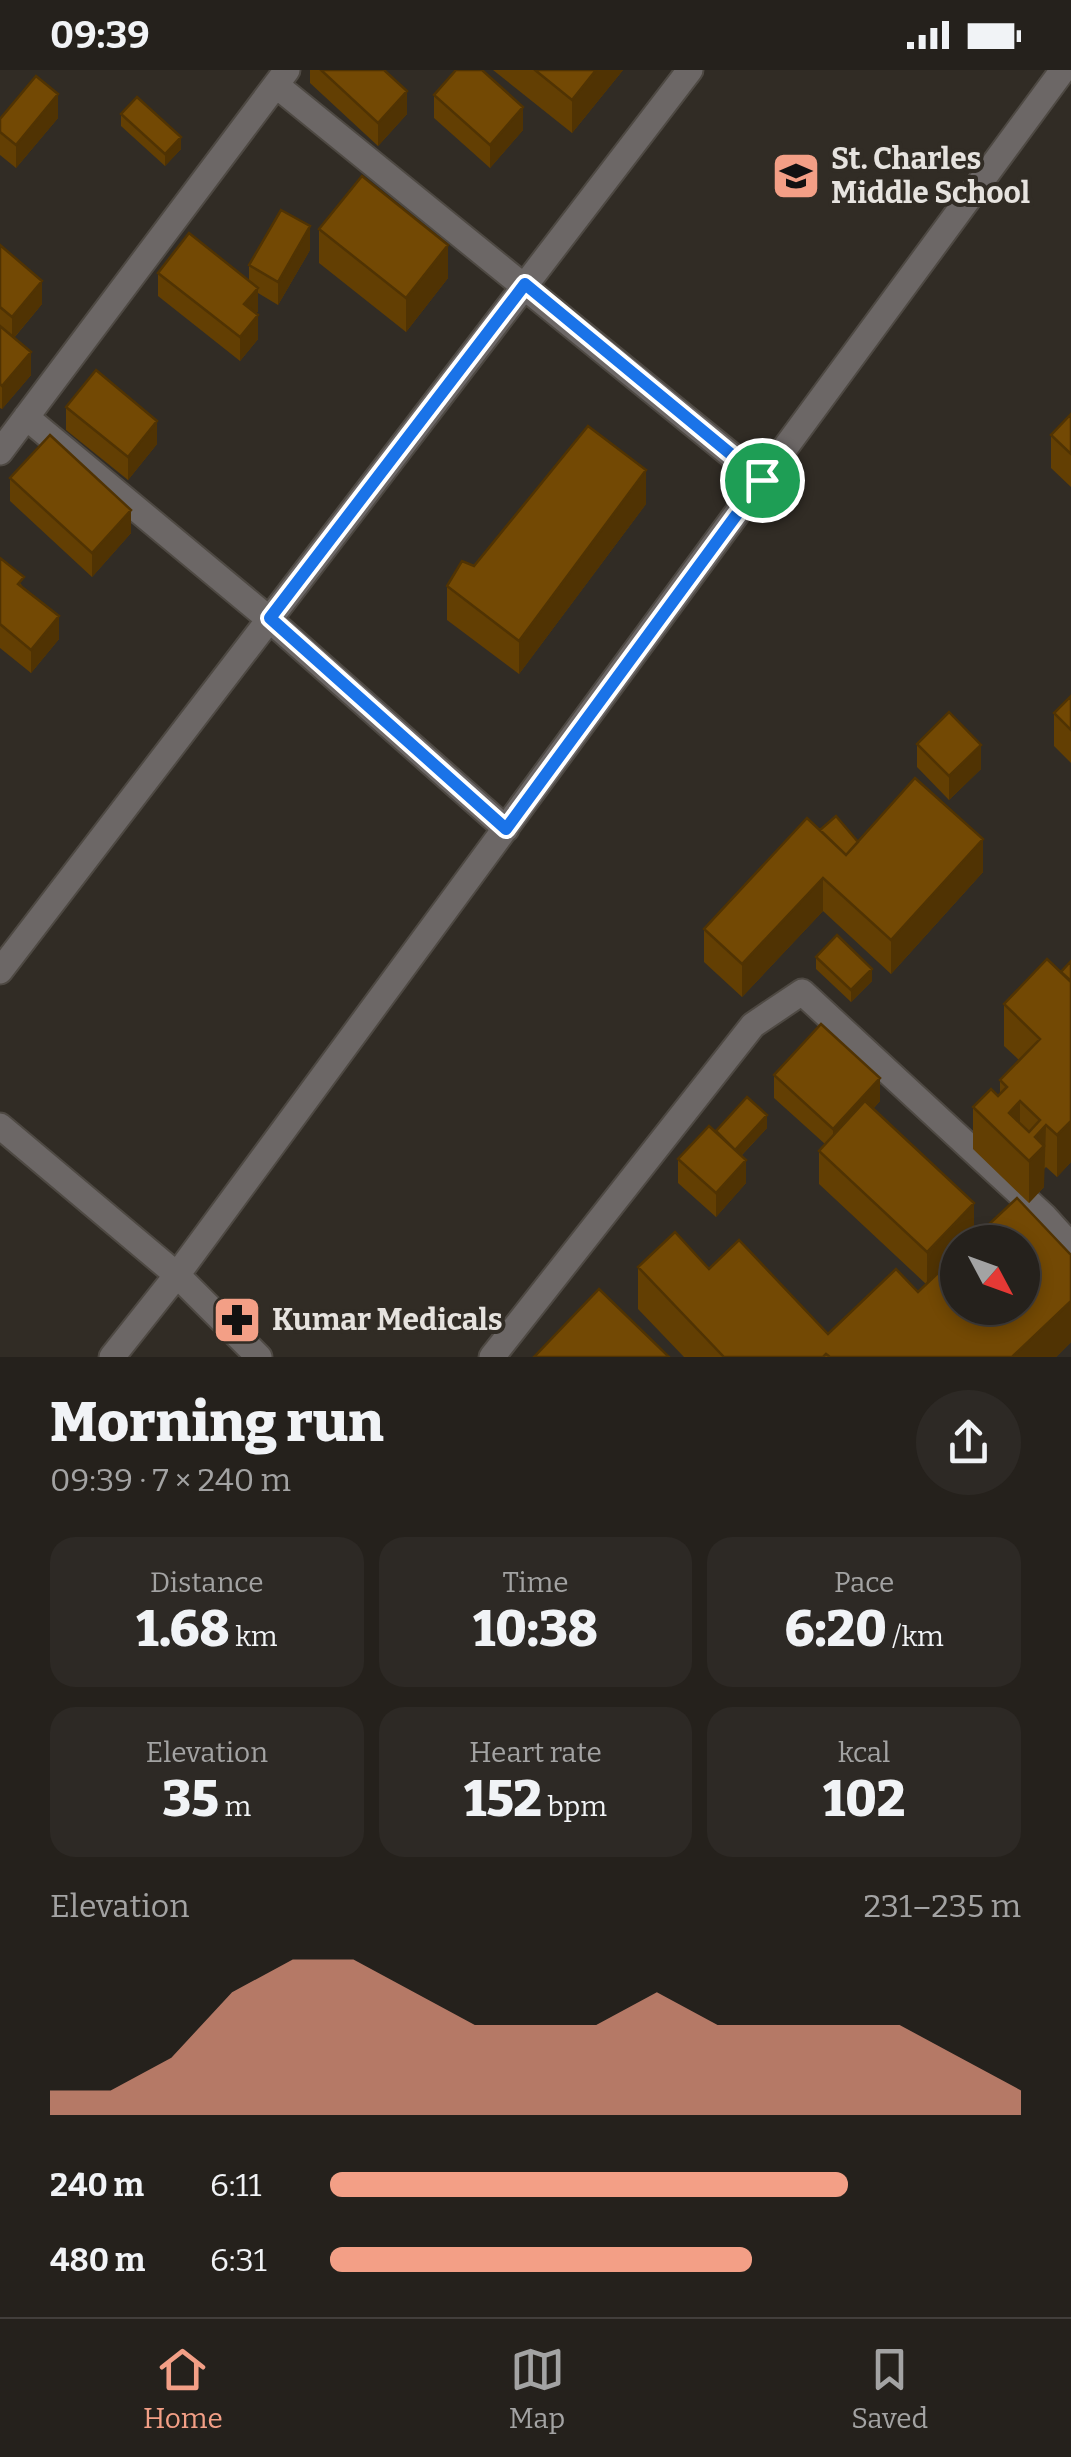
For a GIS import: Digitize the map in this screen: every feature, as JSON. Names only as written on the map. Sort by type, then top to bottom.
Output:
[{"type":"street","points":[[0,971],[690,70]]},
{"type":"street","points":[[112,1357],[177,1275],[1064,70]]},
{"type":"street","points":[[0,452],[282,77],[762,480]]},
{"type":"street","points":[[26,417],[270,618],[506,829]]},
{"type":"street","points":[[492,1357],[753,1025],[802,992],[1046,1217],[1071,1246]]},
{"type":"street","points":[[0,1126],[177,1275],[258,1357]]},
{"type":"building","points":[[321,70],[384,70],[407,91],[378,123]]},
{"type":"building","points":[[456,70],[482,70],[523,107],[490,145],[434,95]]},
{"type":"building","points":[[535,70],[596,70],[572,100]]},
{"type":"building","points":[[36,76],[58,94],[16,145],[0,132],[0,119]]},
{"type":"building","points":[[137,97],[181,137],[165,154],[121,114]]},
{"type":"building","points":[[362,176],[448,245],[406,298],[319,229]]},
{"type":"building","points":[[281,210],[310,226],[278,282],[249,265]]},
{"type":"building","points":[[189,233],[258,288],[244,304],[258,315],[240,337],[158,273]]},
{"type":"building","points":[[0,245],[42,281],[12,317],[0,307]]},
{"type":"building","points":[[0,326],[31,352],[2,386],[0,384]]},
{"type":"building","points":[[96,370],[157,421],[128,457],[66,407]]},
{"type":"building","points":[[1071,414],[1071,454],[1051,435]]},
{"type":"building","points":[[588,426],[646,470],[519,641],[447,586],[462,561],[474,566]]},
{"type":"building","points":[[50,435],[131,510],[92,553],[10,478]]},
{"type":"building","points":[[0,558],[24,577],[18,584],[59,616],[31,650],[0,624]]},
{"type":"building","points":[[1071,696],[1071,730],[1054,713]]},
{"type":"building","points":[[949,712],[981,745],[949,776],[917,744]]},
{"type":"building","points":[[915,778],[983,839],[891,940],[823,878],[742,964],[704,929],[807,818],[846,855]]},
{"type":"building","points":[[836,816],[858,842],[846,855],[820,830]]},
{"type":"building","points":[[837,935],[872,969],[851,990],[816,957]]},
{"type":"building","points":[[1047,959],[1071,982],[1071,1121],[1057,1135],[1046,1125],[1035,1137],[1044,1146],[1029,1161],[973,1107],[991,1089],[998,1096],[1007,1087],[1000,1080],[1040,1039],[1004,1004]],"holes":[[[1020,1101],[1040,1120],[1029,1132],[1009,1113]]]},
{"type":"building","points":[[1071,961],[1071,981],[1061,972]]},
{"type":"building","points":[[821,1024],[880,1078],[833,1129],[774,1075]]},
{"type":"building","points":[[747,1097],[767,1115],[735,1150],[716,1131]]},
{"type":"building","points":[[865,1101],[974,1203],[953,1225],[940,1225],[940,1238],[927,1252],[819,1151]]},
{"type":"building","points":[[709,1126],[746,1160],[716,1193],[678,1159]]},
{"type":"building","points":[[1017,1198],[1071,1255],[1071,1301],[1012,1357],[724,1357],[638,1267],[675,1232],[709,1269],[739,1240],[828,1334],[896,1269],[918,1292],[940,1271],[940,1325],[1040,1325],[1040,1225],[988,1225]]},
{"type":"building","points":[[599,1289],[669,1357],[534,1357]]},
{"type":"place","name":"St. Charles Middle School","points":[[796,176]]},
{"type":"place","name":"Kumar Medicals","points":[[237,1320]]},
{"type":"route","points":[[525,284],[762,480],[506,829],[270,618],[525,284]]}]
